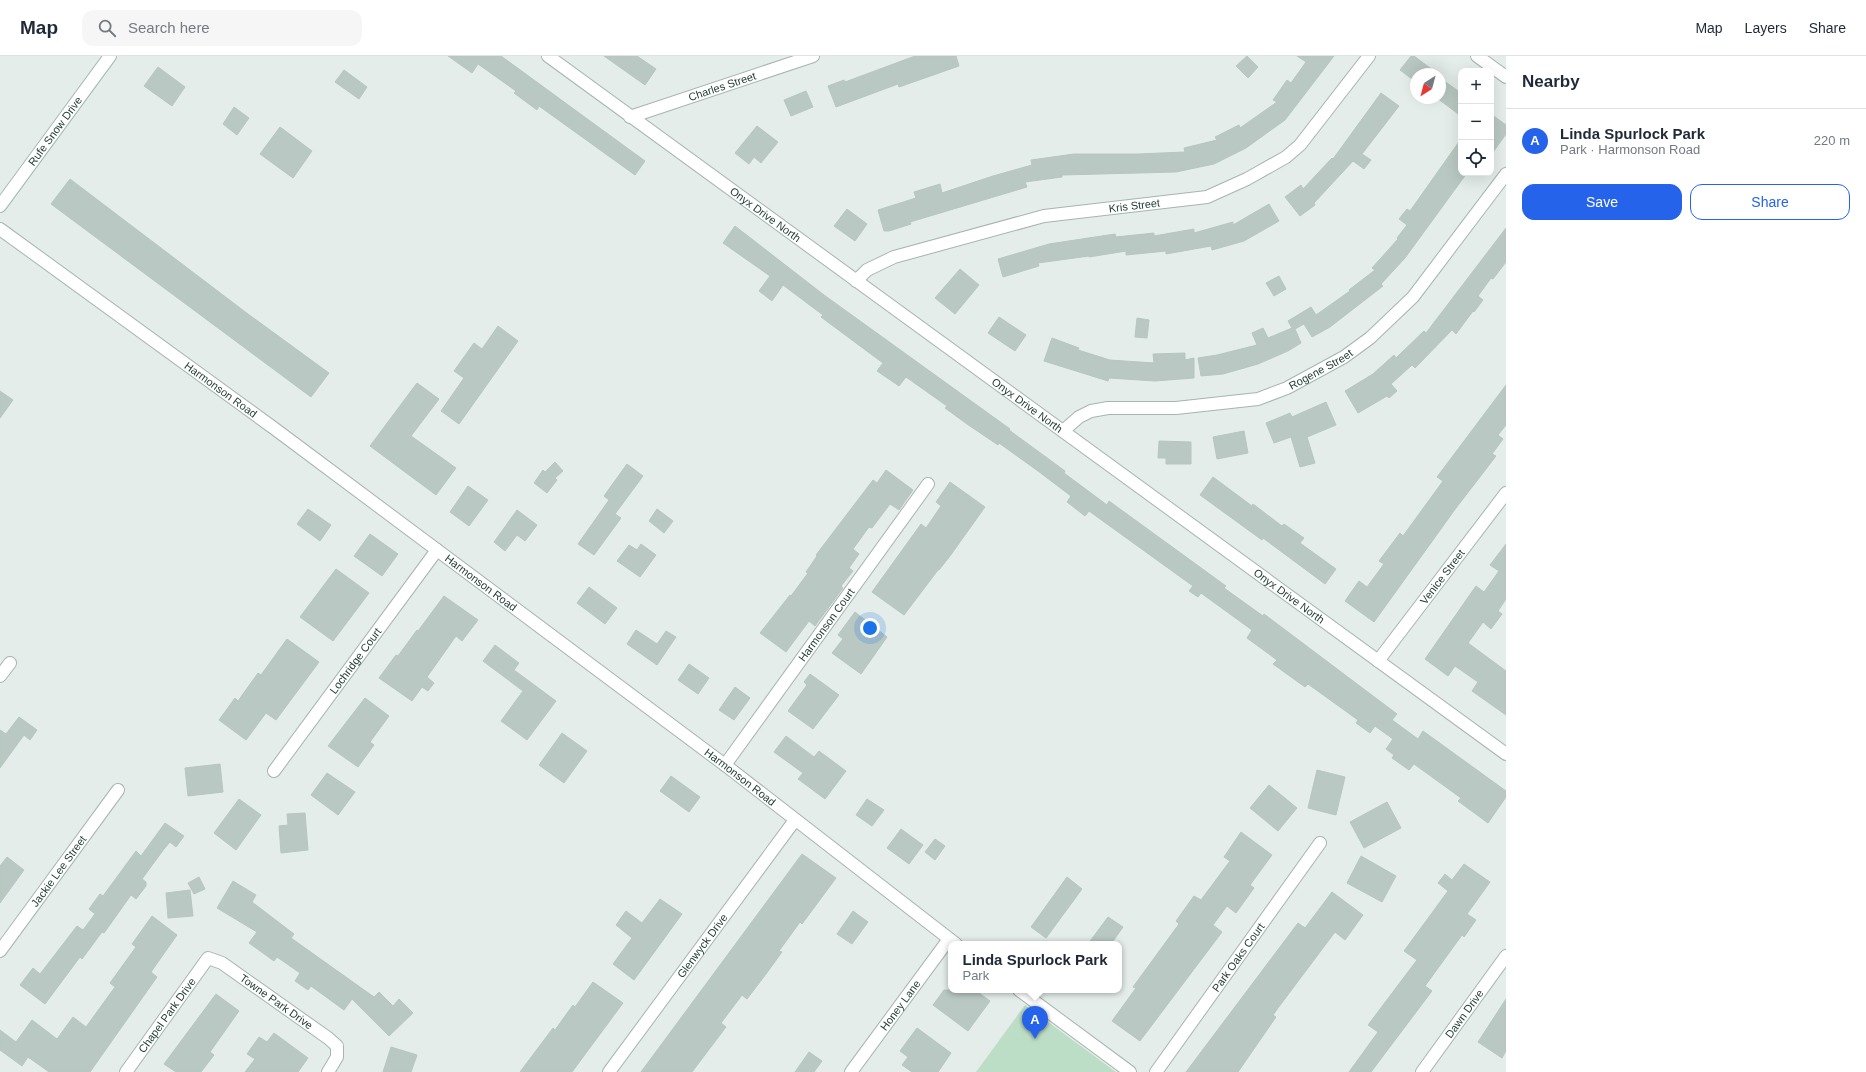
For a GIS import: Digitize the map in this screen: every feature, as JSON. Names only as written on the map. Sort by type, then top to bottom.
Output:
[{"type":"street","name":"Rufe Snow Drive","points":[[0,206],[110,56]]},
{"type":"street","name":"Onyx Drive North","points":[[548,56],[1506,754]]},
{"type":"street","name":"Charles Street","points":[[630,117],[813,56]]},
{"type":"street","name":"Kris Street","points":[[856,281],[867,270],[894,257],[1044,216],[1207,197],[1247,179],[1286,157],[1300,144],[1369,56]]},
{"type":"street","points":[[1477,56],[1506,77]]},
{"type":"street","name":"Rogene Street","points":[[1063,431],[1079,417],[1091,411],[1108,408],[1176,408],[1258,399],[1286,388],[1344,357],[1370,338],[1413,296],[1506,174]]},
{"type":"street","name":"Harmonson Road","points":[[0,229],[240,403],[437,550],[725,766],[952,941]]},
{"type":"street","name":"Harmonson Court","points":[[725,766],[928,484]]},
{"type":"street","name":"Venice Street","points":[[1378,661],[1506,493]]},
{"type":"street","name":"Lochridge Court","points":[[274,770],[437,550]]},
{"type":"street","points":[[0,676],[10,663]]},
{"type":"street","name":"Jackie Lee Street","points":[[0,951],[118,790]]},
{"type":"street","name":"Glenwyck Drive","points":[[609,1072],[796,820]]},
{"type":"street","name":"Park Oaks Court","points":[[1156,1072],[1320,843]]},
{"type":"street","name":"Honey Lane","points":[[851,1072],[948,946]]},
{"type":"street","name":"Dawn Drive","points":[[1422,1072],[1506,956]]},
{"type":"street","name":"Towne Park Drive","points":[[208,958],[222,963],[328,1038],[337,1046],[337,1057],[328,1072]]},
{"type":"street","name":"Chapel Park Drive","points":[[126,1072],[208,958]]},
{"type":"street","points":[[1023,993],[1130,1072]]},
{"type":"green space","points":[[1025,1005],[1116,1072],[976,1072]]},
{"type":"building","points":[[448,56],[501,56],[645,161],[635,175],[539,106],[537,110],[514,93],[516,91],[478,64],[472,73]]},
{"type":"building","points":[[604,56],[637,56],[656,69],[645,85]]},
{"type":"building","points":[[915,56],[956,56],[959,66],[899,87],[898,84],[836,107],[828,86],[844,80],[845,82]]},
{"type":"building","points":[[1247,56],[1258,67],[1248,78],[1236,66]]},
{"type":"building","points":[[1297,56],[1334,56],[1285,120],[1246,148],[1214,164],[1176,172],[1062,175],[1062,177],[1025,182],[1027,187],[910,222],[911,224],[889,231],[884,231],[878,210],[916,198],[914,192],[940,184],[942,193],[1032,165],[1031,160],[1074,154],[1185,152],[1184,148],[1217,140],[1215,137],[1239,125],[1240,128],[1277,102],[1273,100],[1287,80],[1291,83],[1306,62]]},
{"type":"building","points":[[1411,56],[1414,56],[1430,68],[1410,68],[1410,78],[1400,70]]},
{"type":"building","points":[[158,67],[185,87],[172,106],[144,86]]},
{"type":"building","points":[[344,70],[367,87],[359,99],[335,82]]},
{"type":"building","points":[[1446,82],[1458,91],[1458,114],[1445,104]]},
{"type":"building","points":[[806,91],[813,107],[791,116],[784,100]]},
{"type":"building","points":[[1381,93],[1399,106],[1362,154],[1371,160],[1364,169],[1353,161],[1314,203],[1315,205],[1300,216],[1285,197],[1301,185],[1303,189],[1332,158],[1333,159]]},
{"type":"building","points":[[234,107],[249,118],[237,135],[223,124]]},
{"type":"building","points":[[1494,116],[1506,125],[1506,134],[1494,151]]},
{"type":"building","points":[[757,126],[778,142],[761,163],[754,157],[749,164],[735,153]]},
{"type":"building","points":[[280,127],[312,151],[293,178],[260,154]]},
{"type":"building","points":[[1458,143],[1458,176],[1465,176],[1405,258],[1381,284],[1383,286],[1330,327],[1312,337],[1304,324],[1295,329],[1301,343],[1288,351],[1258,364],[1223,374],[1201,376],[1198,358],[1257,345],[1252,333],[1263,328],[1268,338],[1292,328],[1288,321],[1311,307],[1316,315],[1350,291],[1349,290],[1375,270],[1372,268],[1398,239],[1397,238],[1407,225],[1399,219],[1407,209],[1410,211]]},
{"type":"building","points":[[70,179],[248,314],[329,373],[311,397],[51,204]]},
{"type":"building","points":[[1269,204],[1279,221],[1244,241],[1212,250],[1211,246],[1166,254],[1166,251],[1126,255],[1126,251],[1038,263],[1039,266],[1003,277],[998,259],[1049,244],[1115,234],[1116,237],[1154,233],[1154,236],[1194,229],[1194,233],[1233,222],[1233,225]]},
{"type":"building","points":[[847,209],[867,224],[855,241],[834,226]]},
{"type":"building","points":[[735,226],[824,295],[1010,429],[1009,430],[1065,471],[1064,473],[1107,505],[1109,501],[1226,586],[1224,588],[1263,616],[1264,614],[1397,714],[1392,720],[1418,739],[1423,731],[1506,791],[1506,797],[1488,823],[1458,801],[1461,798],[1414,764],[1409,770],[1392,758],[1394,755],[1386,749],[1393,739],[1375,726],[1370,733],[1356,723],[1358,720],[1308,684],[1305,687],[1273,664],[1277,660],[1247,638],[1252,630],[1201,593],[1198,597],[1189,591],[1193,586],[1089,511],[1085,516],[1067,502],[1071,496],[1038,471],[999,443],[998,445],[967,424],[945,408],[947,406],[906,377],[899,386],[877,371],[883,363],[821,317],[823,315],[783,285],[772,301],[759,291],[770,276],[723,243]]},
{"type":"building","points":[[1506,228],[1506,262],[1493,279],[1491,278],[1478,296],[1483,300],[1474,312],[1473,311],[1456,334],[1452,330],[1415,368],[1412,365],[1391,384],[1397,391],[1389,398],[1387,396],[1358,413],[1345,391],[1373,374],[1394,355],[1396,358],[1424,331],[1426,333]]},
{"type":"building","points":[[960,269],[979,285],[955,314],[935,298]]},
{"type":"building","points":[[1279,276],[1286,289],[1274,296],[1266,283]]},
{"type":"building","points":[[999,317],[1026,335],[1015,351],[988,333]]},
{"type":"building","points":[[1137,318],[1149,320],[1147,338],[1135,337]]},
{"type":"building","points":[[498,326],[518,341],[459,424],[441,411],[464,378],[454,371],[474,343],[482,349]]},
{"type":"building","points":[[1052,338],[1079,348],[1078,350],[1110,360],[1154,363],[1153,354],[1185,353],[1185,360],[1194,358],[1194,378],[1155,381],[1109,378],[1108,381],[1044,361]]},
{"type":"building","points":[[417,383],[439,399],[411,436],[456,468],[436,495],[370,446]]},
{"type":"building","points":[[1506,385],[1506,425],[1498,435],[1503,439],[1492,454],[1496,456],[1456,508],[1374,622],[1345,601],[1359,581],[1367,587],[1384,564],[1379,561],[1400,533],[1403,536],[1443,481],[1437,477]]},
{"type":"building","points":[[0,391],[13,400],[0,418]]},
{"type":"building","points":[[1326,402],[1336,425],[1307,437],[1315,463],[1300,467],[1291,437],[1274,443],[1266,423],[1290,413],[1292,417]]},
{"type":"building","points":[[1244,431],[1248,453],[1217,459],[1213,437]]},
{"type":"building","points":[[1159,441],[1191,442],[1191,464],[1166,464],[1166,458],[1158,458]]},
{"type":"building","points":[[555,462],[563,471],[555,478],[557,480],[547,493],[534,483],[543,470],[545,472]]},
{"type":"building","points":[[627,464],[643,476],[615,514],[621,518],[594,555],[578,544],[609,500],[604,496]]},
{"type":"building","points":[[886,470],[913,490],[899,510],[890,504],[872,528],[869,527],[853,549],[859,554],[849,568],[853,571],[841,586],[843,588],[815,626],[809,621],[786,652],[760,633],[808,573],[806,572],[817,556],[816,555],[873,480],[877,483]]},
{"type":"building","points":[[1213,477],[1252,506],[1253,504],[1282,526],[1284,524],[1304,538],[1300,543],[1336,569],[1325,584],[1263,538],[1262,540],[1200,495]]},
{"type":"building","points":[[950,482],[985,507],[950,556],[904,615],[872,592],[921,524],[926,528],[941,506],[936,502]]},
{"type":"building","points":[[468,486],[488,500],[469,526],[450,512]]},
{"type":"building","points":[[308,509],[331,525],[320,541],[297,524]]},
{"type":"building","points":[[657,509],[673,521],[664,533],[649,521]]},
{"type":"building","points":[[517,510],[537,525],[525,541],[517,535],[505,551],[494,542]]},
{"type":"building","points":[[370,534],[398,554],[382,576],[354,556]]},
{"type":"building","points":[[641,544],[656,555],[640,577],[617,561],[629,545],[637,550]]},
{"type":"building","points":[[1506,544],[1506,599],[1498,611],[1502,614],[1491,629],[1483,622],[1468,643],[1506,671],[1506,715],[1472,691],[1478,682],[1455,666],[1448,676],[1425,659],[1476,586],[1484,592],[1499,571],[1490,565]]},
{"type":"building","points":[[336,569],[369,593],[333,641],[300,617]]},
{"type":"building","points":[[589,587],[617,608],[605,624],[577,603]]},
{"type":"building","points":[[444,596],[478,620],[462,641],[456,636],[427,677],[434,683],[428,691],[422,687],[412,701],[379,678],[396,655],[398,656],[417,630],[418,631]]},
{"type":"building","points":[[855,612],[887,637],[861,674],[832,653],[843,639],[838,635]]},
{"type":"building","points":[[636,630],[657,644],[666,631],[676,637],[657,665],[627,644]]},
{"type":"building","points":[[287,639],[319,662],[276,720],[266,713],[246,740],[219,720],[235,698],[238,701],[258,673],[261,675]]},
{"type":"building","points":[[495,645],[519,663],[514,670],[556,701],[527,740],[501,721],[523,691],[483,661]]},
{"type":"building","points":[[689,664],[709,678],[698,694],[678,680]]},
{"type":"building","points":[[810,674],[839,695],[813,729],[788,711],[807,685],[804,682]]},
{"type":"building","points":[[735,687],[750,698],[734,720],[719,710]]},
{"type":"building","points":[[365,698],[389,716],[370,742],[374,745],[358,767],[328,746]]},
{"type":"building","points":[[19,717],[37,730],[30,740],[24,735],[0,768],[0,730],[6,734]]},
{"type":"building","points":[[562,733],[587,751],[564,783],[539,765]]},
{"type":"building","points":[[786,736],[814,757],[819,751],[846,771],[825,799],[798,779],[803,773],[774,752]]},
{"type":"building","points":[[220,764],[223,792],[188,796],[185,768]]},
{"type":"building","points":[[1317,770],[1345,777],[1336,815],[1308,808]]},
{"type":"building","points":[[327,773],[355,792],[338,815],[311,795]]},
{"type":"building","points":[[671,776],[700,797],[689,812],[660,791]]},
{"type":"building","points":[[1269,785],[1297,808],[1278,831],[1250,808]]},
{"type":"building","points":[[239,799],[261,815],[236,850],[214,833]]},
{"type":"building","points":[[867,799],[884,810],[872,826],[856,815]]},
{"type":"building","points":[[1387,802],[1401,828],[1364,848],[1350,822]]},
{"type":"building","points":[[305,813],[308,850],[281,853],[279,826],[288,825],[287,814]]},
{"type":"building","points":[[165,823],[184,836],[176,847],[170,842],[164,849],[142,879],[146,882],[146,886],[136,899],[131,895],[104,933],[102,932],[82,959],[80,957],[45,1004],[20,985],[33,968],[40,974],[77,926],[83,930],[95,914],[89,909],[100,894],[103,896],[136,851],[141,856]]},
{"type":"building","points":[[901,829],[923,845],[909,864],[887,848]]},
{"type":"building","points":[[1241,832],[1272,855],[1250,885],[1254,888],[1236,913],[1227,906],[1213,925],[1222,932],[1140,1041],[1112,1021],[1136,988],[1133,987],[1179,924],[1176,921],[1194,896],[1201,900],[1230,861],[1224,857]]},
{"type":"building","points":[[935,839],[945,846],[935,860],[925,852]]},
{"type":"building","points":[[802,854],[836,878],[802,924],[800,922],[779,951],[782,952],[766,974],[747,999],[742,995],[721,1023],[726,1027],[692,1072],[641,1072]]},
{"type":"building","points":[[1361,856],[1396,876],[1382,902],[1347,883]]},
{"type":"building","points":[[7,857],[24,870],[0,903],[0,866]]},
{"type":"building","points":[[1464,864],[1490,882],[1467,914],[1476,920],[1464,937],[1462,935],[1425,986],[1432,991],[1371,1072],[1349,1072],[1378,1032],[1368,1025],[1417,960],[1404,951],[1448,891],[1438,883],[1445,874],[1452,880]]},
{"type":"building","points":[[199,877],[205,889],[194,894],[188,883]]},
{"type":"building","points":[[1067,877],[1082,889],[1046,938],[1031,927]]},
{"type":"building","points":[[233,881],[256,895],[252,902],[294,934],[291,938],[374,997],[379,992],[393,1006],[399,999],[413,1013],[389,1036],[352,999],[344,1010],[311,986],[308,990],[295,981],[300,973],[277,957],[274,961],[249,943],[257,932],[217,908]]},
{"type":"building","points":[[190,890],[193,916],[168,918],[166,893]]},
{"type":"building","points":[[1332,892],[1363,915],[1345,940],[1335,932],[1273,1015],[1276,1017],[1238,1072],[1186,1072],[1298,923],[1305,928]]},
{"type":"building","points":[[660,899],[682,914],[634,980],[613,964],[632,938],[616,925],[626,911],[642,923]]},
{"type":"building","points":[[853,911],[868,922],[852,944],[837,934]]},
{"type":"building","points":[[152,916],[177,935],[151,972],[157,977],[90,1072],[49,1072],[28,1057],[22,1066],[0,1050],[0,1030],[16,1042],[32,1020],[57,1039],[73,1017],[86,1027],[115,987],[110,983],[136,947],[132,944]]},
{"type":"building","points":[[1108,917],[1123,927],[1113,941],[1090,941]]},
{"type":"building","points":[[593,982],[623,1003],[572,1072],[520,1072],[553,1028],[555,1030],[573,1005],[575,1007]]},
{"type":"building","points":[[944,990],[948,990],[948,993],[979,993],[990,1001],[968,1031],[933,1005]]},
{"type":"building","points":[[216,994],[239,1011],[210,1052],[214,1055],[201,1072],[176,1072],[164,1064]]},
{"type":"building","points":[[1506,999],[1506,1051],[1502,1058],[1478,1042]]},
{"type":"building","points":[[917,1028],[951,1053],[938,1072],[912,1072],[902,1065],[908,1057],[900,1051]]},
{"type":"building","points":[[274,1033],[308,1058],[298,1072],[245,1072],[255,1059],[247,1054],[259,1037],[267,1042]]},
{"type":"building","points":[[391,1047],[417,1055],[411,1072],[383,1072]]},
{"type":"building","points":[[809,1052],[822,1061],[814,1072],[795,1072]]},
{"type":"place","name":"Linda Spurlock Park","points":[[1035,1039]]}]
